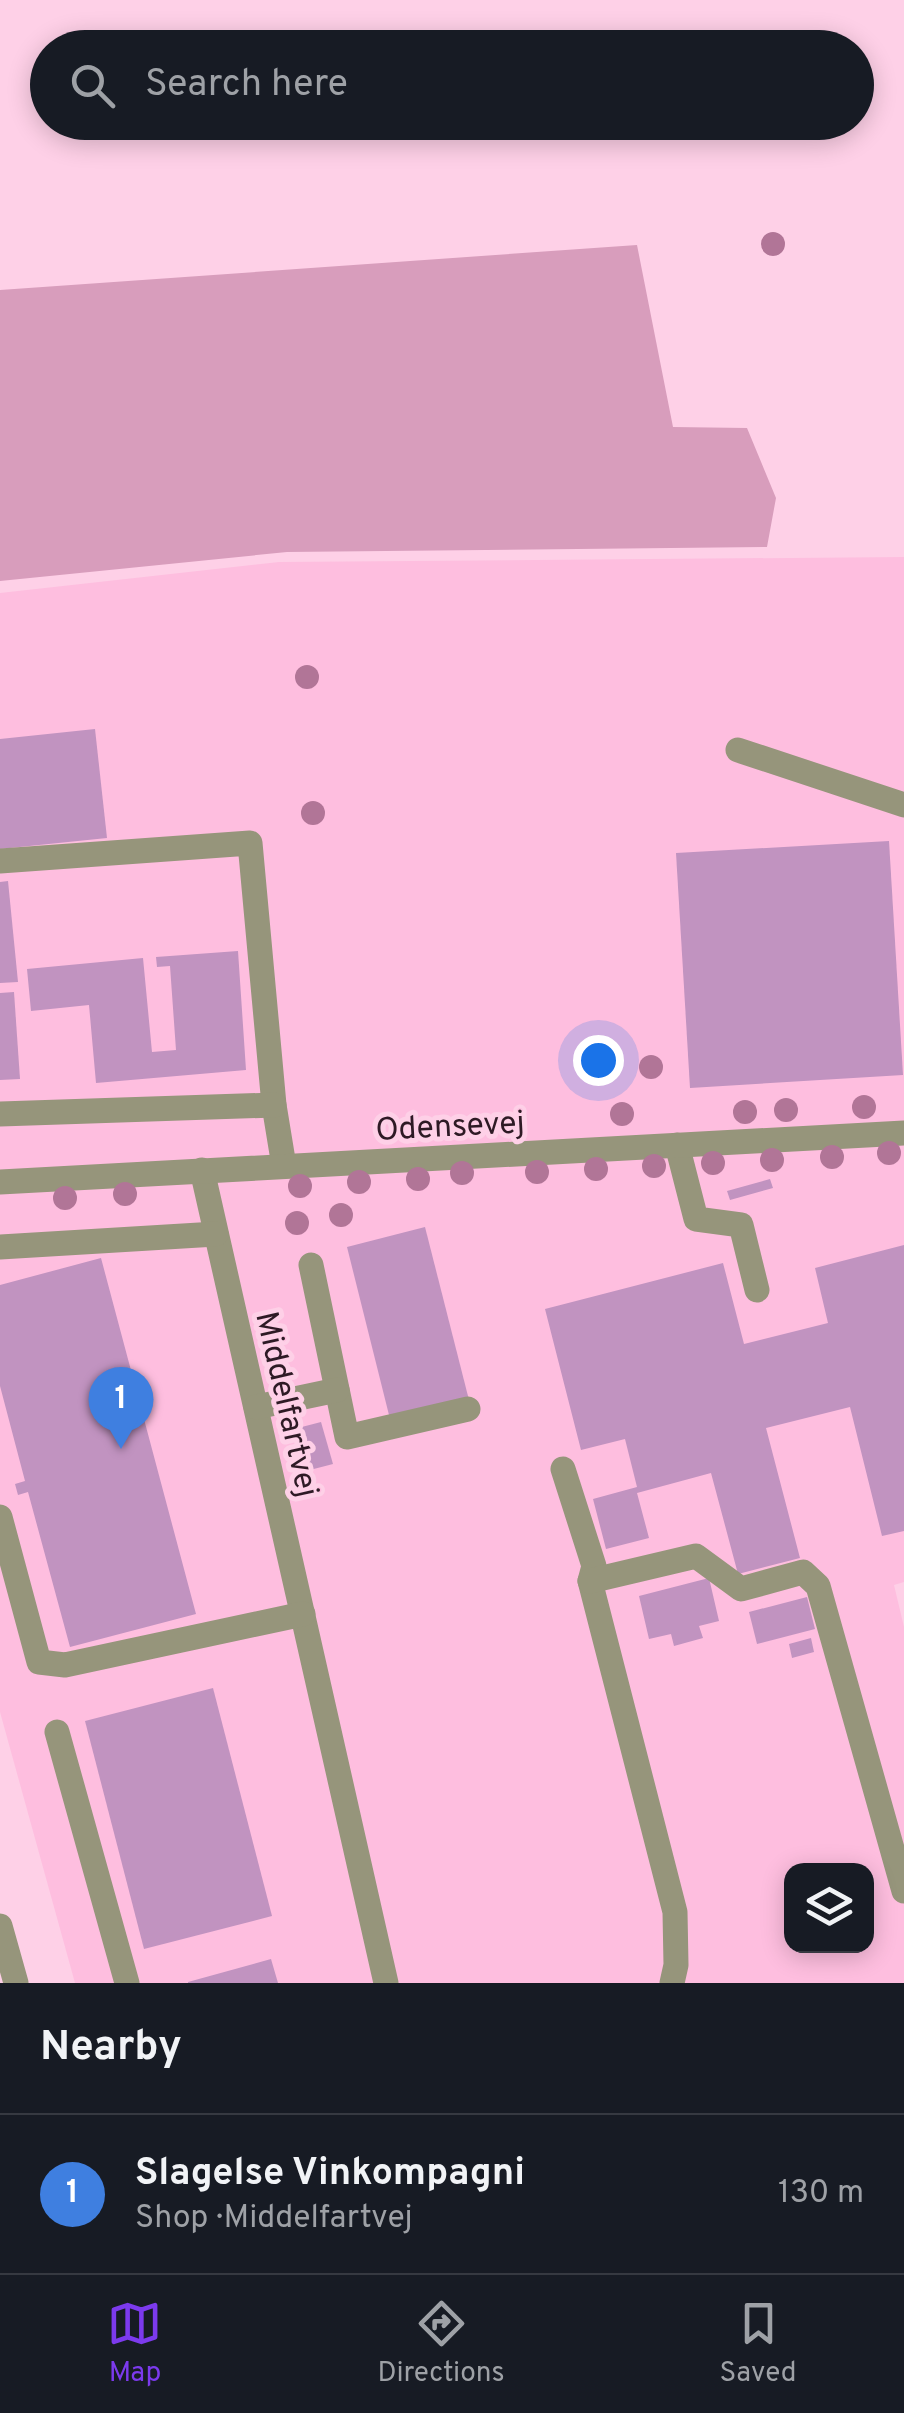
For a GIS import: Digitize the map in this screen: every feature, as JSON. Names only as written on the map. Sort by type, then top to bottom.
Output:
[{"type":"street","points":[[738,750],[904,805]]},
{"type":"street","points":[[0,861],[250,842],[274,1105],[284,1166]]},
{"type":"street","points":[[0,1114],[274,1105]]},
{"type":"street","name":"Odensevej","points":[[0,1182],[904,1133]]},
{"type":"street","points":[[678,1145],[696,1219],[741,1225],[757,1290]]},
{"type":"street","name":"Middelfartvej","points":[[202,1170],[386,1983]]},
{"type":"street","points":[[0,1247],[216,1234]]},
{"type":"street","points":[[312,1265],[346,1437],[468,1409]]},
{"type":"street","points":[[256,1408],[337,1390]]},
{"type":"street","points":[[563,1469],[594,1566],[590,1581],[675,1912],[676,1965],[672,1983]]},
{"type":"street","points":[[0,1517],[39,1662],[66,1665],[303,1614]]},
{"type":"street","points":[[590,1581],[696,1556],[741,1589],[803,1572],[818,1586],[904,1891]]},
{"type":"street","points":[[57,1732],[127,1983]]},
{"type":"street","points":[[0,1926],[16,1983]]},
{"type":"shaded area","points":[[637,245],[673,427],[747,428],[776,498],[767,547],[287,552],[0,581],[0,290]]},
{"type":"shaded area","points":[[904,557],[904,1582],[894,1585],[904,1627],[904,1983],[75,1983],[0,1712],[0,593],[279,562]]},
{"type":"building","points":[[95,729],[107,838],[0,849],[0,739]]},
{"type":"building","points":[[889,841],[903,1075],[690,1088],[676,853]]},
{"type":"building","points":[[8,881],[18,982],[0,983],[0,882]]},
{"type":"building","points":[[238,951],[246,1070],[96,1083],[89,1005],[31,1011],[27,969],[143,958],[152,1052],[176,1050],[170,966],[157,967],[156,957]]},
{"type":"building","points":[[14,992],[20,1079],[0,1080],[0,993]]},
{"type":"building","points":[[770,1179],[773,1188],[730,1200],[727,1191]]},
{"type":"building","points":[[425,1227],[469,1400],[390,1419],[347,1247]]},
{"type":"building","points":[[904,1245],[904,1531],[882,1536],[850,1407],[766,1428],[800,1558],[738,1574],[711,1473],[637,1493],[649,1538],[606,1549],[593,1499],[637,1487],[625,1439],[581,1450],[545,1309],[723,1263],[744,1344],[828,1323],[815,1268]]},
{"type":"building","points":[[101,1258],[196,1614],[70,1647],[28,1492],[18,1495],[15,1484],[25,1481],[0,1386],[0,1285]]},
{"type":"building","points":[[321,1422],[333,1464],[306,1471],[294,1429]]},
{"type":"building","points":[[709,1578],[719,1621],[699,1626],[703,1638],[674,1646],[671,1634],[649,1639],[639,1596]]},
{"type":"building","points":[[807,1597],[815,1629],[757,1644],[749,1612]]},
{"type":"building","points":[[811,1638],[814,1652],[792,1658],[789,1644]]},
{"type":"building","points":[[213,1688],[272,1916],[144,1949],[85,1721]]},
{"type":"building","points":[[271,1959],[278,1983],[188,1983],[188,1982]]},
{"type":"place","name":"Slagelse Vinkompagni","points":[[121,1449]]}]
